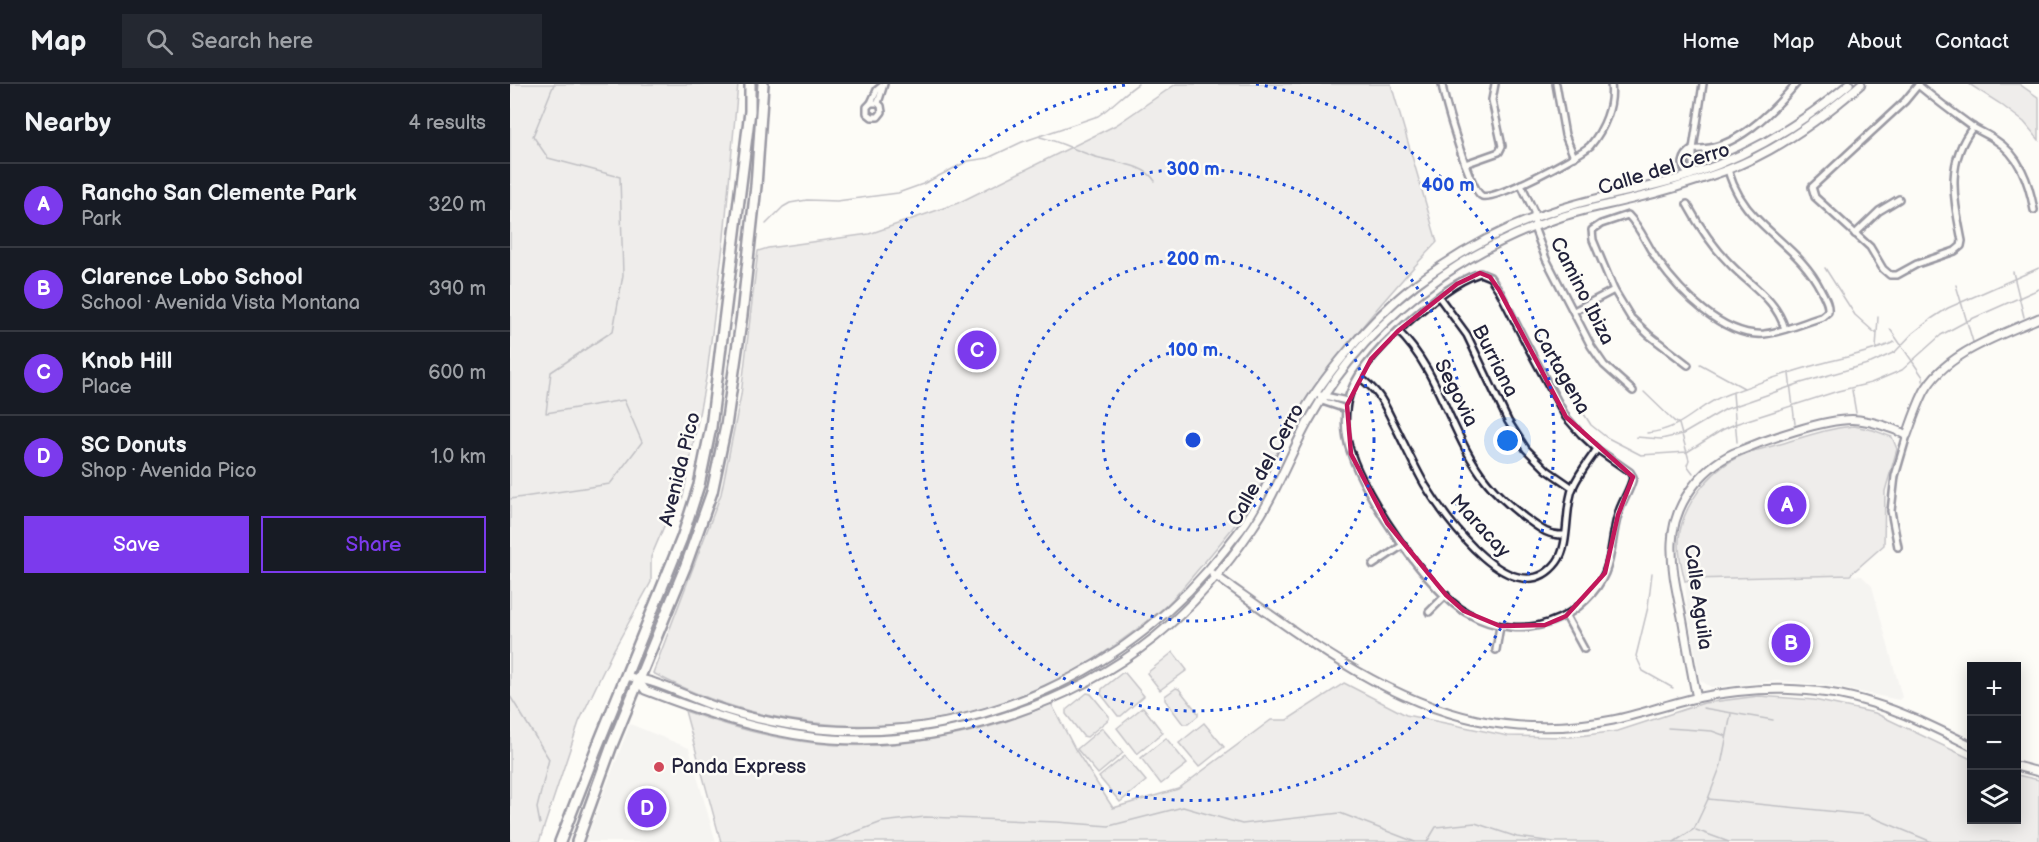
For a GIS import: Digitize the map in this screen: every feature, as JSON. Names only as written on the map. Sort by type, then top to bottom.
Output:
[{"type":"highway","name":"Avenida Pico","points":[[560,842],[682,538],[699,485],[707,447],[749,122],[750,84]]},
{"type":"highway","name":"Avenida Pico","points":[[577,842],[612,745],[686,565],[712,492],[726,426],[744,303],[756,186],[763,84]]},
{"type":"highway","points":[[574,806],[587,818]]},
{"type":"main road","name":"Calle del Cerro","points":[[1726,166],[1795,124],[1849,84]]},
{"type":"main road","name":"Calle del Cerro","points":[[626,676],[651,681],[745,716],[780,724],[817,728],[886,730],[974,717],[1065,682],[1108,657],[1148,629],[1208,570],[1249,518],[1298,420],[1362,346],[1420,291],[1494,244],[1562,216],[1690,179],[1770,149],[1809,126],[1861,84]]},
{"type":"main road","name":"Calle del Cerro","points":[[638,680],[645,690],[718,717],[791,734],[859,740],[929,734],[982,723],[1010,715],[1070,690],[1115,665],[1154,637],[1185,610],[1216,576],[1254,526],[1270,500],[1320,395],[1347,354],[1387,308],[1414,285],[1490,237],[1534,218],[1579,203],[1690,179]]},
{"type":"main road","points":[[1907,435],[1924,392],[1946,366],[1965,352],[2039,318]]},
{"type":"main road","name":"Calle Aguila","points":[[1697,698],[1674,579],[1672,540],[1680,509],[1698,480],[1722,459],[1734,453],[1830,421],[1859,420],[1888,426],[1907,435]]},
{"type":"main road","points":[[1208,570],[1260,608],[1382,685],[1431,708],[1469,718],[1518,725],[1583,724],[1611,720],[1697,698],[1783,689],[1843,696],[1871,702],[1908,716],[1967,744]]},
{"type":"main road","points":[[2021,767],[2039,772]]},
{"type":"street","points":[[1442,84],[1443,94],[1465,164],[1477,192],[1483,196],[1494,195],[1521,184],[1574,157],[1590,146],[1596,139],[1610,105],[1611,84]]},
{"type":"street","points":[[1465,164],[1498,152],[1502,146],[1492,100],[1495,84]]},
{"type":"street","points":[[1556,84],[1565,135],[1574,157]]},
{"type":"street","points":[[1690,179],[1703,84]]},
{"type":"street","points":[[1690,179],[1685,172],[1683,159],[1687,153],[1693,148],[1706,150],[1743,133],[1796,84]]},
{"type":"street","points":[[878,103],[882,112],[875,117],[867,113],[867,107],[877,90],[883,85]]},
{"type":"street","points":[[878,103],[883,85]]},
{"type":"street","points":[[1973,127],[1955,163],[1952,180],[1962,241],[1961,246],[1955,251],[1917,264],[1897,275],[1890,275],[1882,269],[1870,247],[1815,197],[1812,187],[1905,101],[1918,85],[1973,127],[1997,140],[2011,154],[2022,168],[2030,189],[2034,210]]},
{"type":"street","points":[[871,103],[878,103]]},
{"type":"street","points":[[1688,365],[1631,318],[1614,290],[1593,240],[1592,230],[1601,224],[1628,214],[1662,267],[1707,312],[1728,327],[1743,332],[1764,334],[1822,318],[1828,312],[1829,306],[1817,281],[1798,257],[1756,218],[1744,203],[1734,187],[1726,166]]},
{"type":"street","name":"Camino Ibiza","points":[[1521,184],[1534,212],[1535,227],[1546,259],[1574,311],[1604,365],[1633,391]]},
{"type":"street","points":[[1855,234],[1879,211],[1899,199]]},
{"type":"street","points":[[1687,204],[1708,239],[1730,265],[1774,304],[1785,329]]},
{"type":"street","name":"Cartagena","points":[[1439,297],[1457,284],[1480,273],[1491,277],[1566,417],[1597,449],[1631,473],[1633,480],[1618,515],[1611,555],[1605,573],[1581,605],[1566,616]]},
{"type":"street","points":[[1574,311],[1614,290]]},
{"type":"street","points":[[1439,297],[1398,331],[1371,359],[1359,377],[1347,405],[1346,434],[1351,454],[1382,515],[1403,545],[1446,595],[1464,611],[1478,619],[1500,626],[1521,628],[1545,625],[1566,616],[1584,649]]},
{"type":"street","name":"Burriana","points":[[1439,297],[1467,335],[1508,421],[1526,449],[1547,470],[1573,488]]},
{"type":"street","name":"Segovia","points":[[1398,331],[1419,354],[1486,481],[1505,502],[1545,532],[1565,535]]},
{"type":"street","name":"Maracay","points":[[1359,377],[1379,395],[1424,484],[1443,512],[1495,567],[1515,577],[1527,578],[1542,575],[1558,561],[1564,549],[1567,513],[1573,488],[1597,449]]},
{"type":"street","points":[[1320,395],[1325,402],[1347,405]]},
{"type":"street","points":[[1898,547],[1891,511],[1895,476],[1907,435]]},
{"type":"street","points":[[1373,565],[1403,545]]},
{"type":"street","points":[[1429,612],[1446,595]]},
{"type":"street","points":[[1496,650],[1500,626]]},
{"type":"highlighted area","points":[[1480,273],[1490,277],[1499,290],[1566,417],[1633,477],[1618,515],[1605,573],[1566,616],[1545,625],[1500,626],[1464,611],[1446,595],[1387,523],[1351,454],[1347,405],[1371,359],[1398,331],[1457,284]]},
{"type":"shaded area","points":[[510,84],[738,84],[724,237],[707,373],[683,497],[668,517],[651,557],[651,582],[612,653],[579,722],[539,842],[510,842]]},
{"type":"shaded area","points":[[1176,84],[1391,84],[1437,242],[1397,285],[1347,345],[1316,387],[1297,415],[1244,513],[1180,591],[1158,612],[1118,643],[1065,676],[1009,701],[950,717],[890,725],[829,724],[769,716],[710,698],[653,673],[721,494],[741,395],[758,251],[869,234],[958,203],[1116,125]]},
{"type":"shaded area","points":[[1969,84],[2019,84],[2039,98],[2039,140],[2024,122]]},
{"type":"shaded area","points":[[1854,426],[1892,437],[1897,449],[1885,491],[1884,545],[1850,575],[1685,581],[1679,550],[1680,531],[1696,495],[1714,474],[1735,458],[1747,453],[1820,432]]},
{"type":"shaded area","points":[[1862,576],[1872,586],[1902,697],[1899,700],[1826,685],[1778,681],[1711,687],[1700,680],[1685,581]]},
{"type":"shaded area","points":[[1173,652],[1187,670],[1160,690],[1147,673]]},
{"type":"shaded area","points":[[1125,673],[1144,696],[1121,716],[1118,716],[1101,694],[1102,689]]},
{"type":"shaded area","points":[[1344,683],[1406,715],[1508,736],[1571,737],[1618,731],[1704,703],[1759,696],[1814,700],[1875,713],[1967,757],[1967,824],[2021,824],[2021,776],[2039,780],[2039,842],[721,842],[685,711],[781,738],[814,743],[873,745],[935,739],[966,733],[1025,715],[1051,703],[1075,749],[1113,808],[1178,789],[1271,720],[1287,720]]},
{"type":"shaded area","points":[[1176,688],[1198,713],[1198,716],[1188,724],[1183,724],[1165,700],[1165,696]]},
{"type":"shaded area","points":[[1087,693],[1091,694],[1109,719],[1087,737],[1083,736],[1066,714],[1066,710]]},
{"type":"shaded area","points":[[1143,707],[1163,733],[1137,754],[1117,728]]},
{"type":"shaded area","points":[[1204,723],[1224,747],[1199,767],[1179,743]]},
{"type":"shaded area","points":[[630,724],[689,748],[716,842],[585,842]]},
{"type":"shaded area","points":[[1102,728],[1123,753],[1098,774],[1077,749]]},
{"type":"shaded area","points":[[1166,738],[1187,764],[1161,784],[1141,758]]},
{"type":"shaded area","points":[[1125,756],[1146,781],[1120,802],[1099,777]]},
{"type":"waterway","points":[[510,499],[610,484],[642,442],[624,400],[546,413],[551,372],[613,331],[623,275],[620,177],[548,158],[533,136],[554,84]]},
{"type":"waterway","points":[[766,224],[790,203],[807,200],[837,201],[898,193],[923,184],[968,161],[988,158],[1022,142],[1098,116],[1138,84]]},
{"type":"waterway","points":[[1040,137],[1098,158],[1142,170],[1155,181]]},
{"type":"waterway","points":[[1825,268],[1855,315],[1874,332],[1877,332]]},
{"type":"waterway","points":[[1636,437],[1661,439],[1683,434],[1726,409],[1801,383],[1871,363],[1895,352],[1913,333],[1948,308],[2039,268]]},
{"type":"waterway","points":[[2013,272],[2024,317]]},
{"type":"waterway","points":[[1956,285],[1973,342]]},
{"type":"waterway","points":[[1575,400],[1591,425],[1606,437],[1641,455],[1687,452],[1735,424],[1838,391],[1871,383],[1902,370],[1941,335],[2039,289]]},
{"type":"waterway","points":[[1876,349],[1878,317]]},
{"type":"waterway","points":[[1890,329],[1923,377],[1923,381]]},
{"type":"waterway","points":[[1647,433],[1672,427],[1707,404],[1728,394],[1894,342]]},
{"type":"waterway","points":[[1700,364],[1744,388]]},
{"type":"waterway","points":[[1789,374],[1795,424]]},
{"type":"waterway","points":[[1852,390],[1856,413]]},
{"type":"waterway","points":[[1644,392],[1679,424],[1689,460],[1687,465],[1693,473]]},
{"type":"waterway","points":[[1733,393],[1737,442]]},
{"type":"waterway","points":[[1652,573],[1648,607],[1636,656],[1643,671],[1673,688]]},
{"type":"waterway","points":[[510,696],[549,759],[537,808],[540,824]]},
{"type":"waterway","points":[[1703,708],[1773,720]]},
{"type":"waterway","points":[[1674,842],[1694,829],[1708,799],[1721,765],[1731,714]]},
{"type":"waterway","points":[[1668,728],[1712,731],[1726,736]]},
{"type":"waterway","points":[[1708,799],[1867,815],[1932,842]]},
{"type":"waterway","points":[[829,842],[882,822],[925,817],[1109,826],[1183,807],[1242,824],[1340,813],[1415,842]]},
{"type":"waterway","points":[[1427,842],[1436,827],[1475,823],[1517,837],[1554,842]]},
{"type":"waterway","points":[[1696,830],[1729,842]]},
{"type":"place","name":"Knob Hill","points":[[977,350]]},
{"type":"place","name":"Rancho San Clemente Park","points":[[1787,505]]},
{"type":"place","name":"Clarence Lobo School","points":[[1791,643]]},
{"type":"place","name":"Panda Express","points":[[659,767]]},
{"type":"place","name":"SC Donuts","points":[[647,808]]}]
